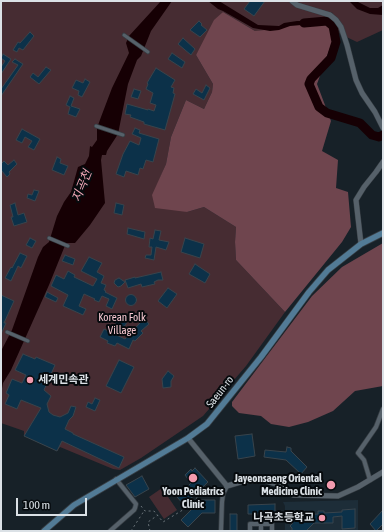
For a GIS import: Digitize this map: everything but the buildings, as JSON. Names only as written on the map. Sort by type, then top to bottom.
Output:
[{"type":"main road","name":"Saeun-ro","points":[[44,531],[74,505],[188,438],[207,424],[309,292],[328,270],[361,244],[383,234]]},
{"type":"street","points":[[292,1],[297,5],[330,15],[336,20],[341,27],[347,44],[356,80],[362,93],[378,116],[383,128]]},
{"type":"street","points":[[124,36],[148,52]]},
{"type":"street","points":[[96,126],[123,135]]},
{"type":"street","points":[[361,244],[356,200],[383,162]]},
{"type":"street","points":[[49,238],[68,246]]},
{"type":"street","points":[[7,332],[28,341]]},
{"type":"street","points":[[370,480],[364,460],[358,453],[376,427],[383,409]]},
{"type":"street","points":[[188,438],[227,486]]},
{"type":"street","points":[[227,486],[244,481],[263,480],[276,484],[293,495],[338,496],[383,472]]},
{"type":"street","points":[[110,531],[134,510],[136,504],[116,479]]},
{"type":"street","points":[[222,531],[224,494],[227,486]]},
{"type":"street","points":[[250,531],[250,524],[272,524],[272,531]]},
{"type":"street","points":[[261,524],[261,531]]},
{"type":"path","points":[[136,504],[138,503],[144,510],[154,511],[163,522],[186,508],[201,494],[224,494]]},
{"type":"path","points":[[130,531],[144,510]]},
{"type":"path","points":[[150,531],[148,522],[158,515]]},
{"type":"shaded area","points":[[223,12],[255,31],[274,29],[294,24],[327,21],[335,34],[317,84],[331,121],[322,151],[338,160],[336,188],[348,192],[351,227],[342,242],[285,312],[236,260],[236,227],[204,207],[187,212],[155,208],[152,195],[166,164],[171,137],[186,100],[204,109],[212,92],[213,84],[196,55],[214,20]]},
{"type":"shaded area","points":[[383,243],[383,386],[355,391],[333,411],[308,422],[289,427],[271,424],[261,416],[239,413],[232,406],[232,402],[312,296],[342,267]]},
{"type":"shaded area","name":"나곡초등학교","points":[[358,500],[358,531],[285,531],[285,506],[283,502]]},
{"type":"green space","name":"Korean Folk Village","points":[[1,1],[383,1],[383,30],[357,42],[340,34],[332,12],[328,19],[319,19],[305,26],[285,30],[255,31],[223,12],[196,55],[213,84],[212,92],[204,109],[186,100],[171,137],[166,164],[153,195],[187,212],[204,207],[236,227],[236,260],[285,312],[246,366],[203,416],[141,458],[120,470],[113,469],[60,447],[57,451],[24,436],[24,431],[1,423]]},
{"type":"green space","points":[[162,488],[177,510],[164,519],[149,497]]},
{"type":"water","points":[[161,1],[172,1],[151,31],[141,56],[137,60],[128,84],[118,134],[106,155],[102,155],[101,160],[105,203],[75,243],[66,243],[11,370],[3,383],[1,394],[1,351],[12,330],[38,257],[43,247],[49,242],[57,216],[71,192],[78,167],[85,164],[89,156],[90,146],[92,147],[97,140],[97,128],[101,117],[112,88],[129,53],[126,43],[129,36]]},
{"type":"water","points":[[208,1],[219,1],[258,25],[279,26],[284,23],[297,21],[319,21],[313,24],[290,26],[279,30],[270,31],[253,28],[218,9]]},
{"type":"water","points":[[349,1],[356,1],[370,8],[378,8],[383,5],[383,15],[370,14],[357,9]]},
{"type":"waterway","name":"지곡천","points":[[304,23],[327,21],[333,26],[336,42],[331,58],[311,79],[309,84],[319,107],[327,113],[360,123],[372,135],[379,137],[383,135]]},
{"type":"place","name":"세계민속관","points":[[30,380]]},
{"type":"place","name":"Yoon Pediatrics Clinic","points":[[193,478]]},
{"type":"place","name":"Jayeonsaeng Oriental Medicine Clinic","points":[[331,485]]},
{"type":"place","name":"나곡초등학교","points":[[322,518]]}]
